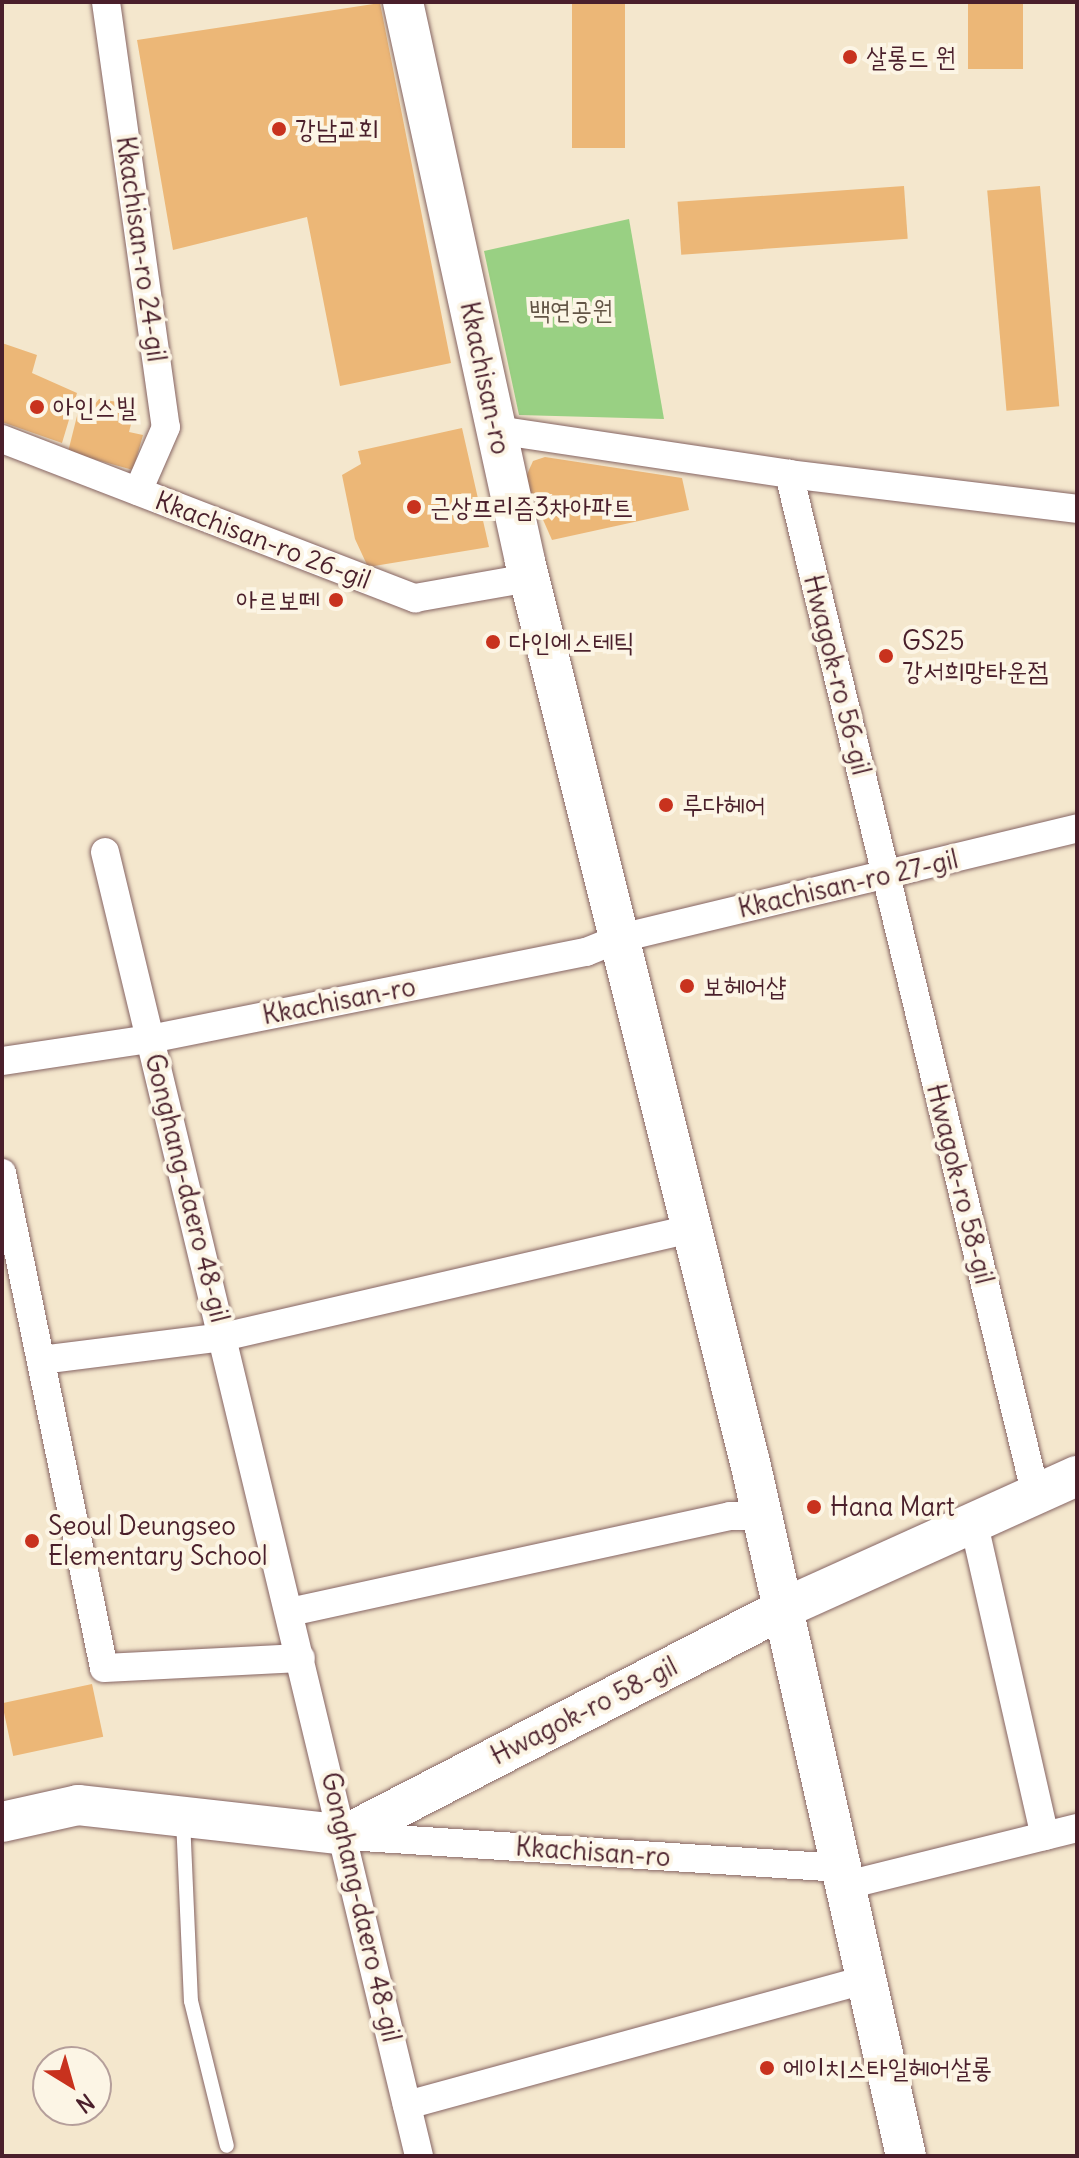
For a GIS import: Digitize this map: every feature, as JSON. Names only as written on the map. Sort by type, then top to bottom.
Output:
[{"type":"street","name":"Kkachisan-ro 24-gil","points":[[106,2],[166,427],[138,491]]},
{"type":"street","name":"Kkachisan-ro","points":[[403,2],[529,578],[761,1516],[869,1979],[906,2156]]},
{"type":"street","points":[[496,430],[789,474],[1077,509]]},
{"type":"street","name":"Kkachisan-ro 26-gil","points":[[2,439],[415,598],[529,578]]},
{"type":"street","name":"Hwagok-ro 56-gil","points":[[789,474],[886,875]]},
{"type":"street","name":"Kkachisan-ro 27-gil","points":[[620,938],[1077,828]]},
{"type":"street","name":"Gonghang-daero 48-gil","points":[[105,852],[345,1835],[419,2156]]},
{"type":"street","name":"Hwagok-ro 58-gil","points":[[886,875],[1035,1492]]},
{"type":"street","name":"Kkachisan-ro","points":[[150,1039],[586,952],[620,938]]},
{"type":"street","name":"Gonghang-daero 48-gil","points":[[2,1061],[150,1039]]},
{"type":"street","points":[[2,1173],[104,1668],[301,1658]]},
{"type":"street","points":[[223,1337],[692,1229]]},
{"type":"street","name":"Gonghang-daero 48-gil","points":[[41,1360],[223,1337]]},
{"type":"street","name":"Hwagok-ro 58-gil","points":[[345,1835],[782,1609],[1035,1492],[1077,1476]]},
{"type":"street","points":[[290,1612],[730,1516],[761,1516]]},
{"type":"street","points":[[973,1520],[1045,1836]]},
{"type":"street","points":[[2,1822],[78,1805],[345,1835]]},
{"type":"street","points":[[844,1876],[1077,1828]]},
{"type":"street","name":"Kkachisan-ro","points":[[345,1835],[844,1876]]},
{"type":"street","points":[[407,2105],[869,1979]]},
{"type":"lane","points":[[182,1817],[191,2001],[227,2146]]},
{"type":"green space","name":"백연공원","points":[[629,219],[664,419],[519,415],[484,251]]},
{"type":"building","points":[[572,2],[625,2],[625,148],[572,148]]},
{"type":"building","points":[[968,2],[1023,2],[1023,69],[968,69]]},
{"type":"building","name":"강남교회","points":[[380,3],[451,363],[340,386],[307,217],[173,250],[137,40]]},
{"type":"building","points":[[904,186],[908,239],[681,255],[678,202]]},
{"type":"building","points":[[1040,186],[1059,406],[1006,411],[987,191]]},
{"type":"building","name":"아인스빌","points":[[2,343],[37,355],[32,373],[77,393],[62,443],[2,422]]},
{"type":"building","points":[[99,399],[136,405],[129,432],[143,435],[133,470],[68,452],[80,404],[92,408]]},
{"type":"building","name":"근상프리즘3차아파트","points":[[462,428],[489,547],[368,567],[355,539],[342,475],[361,464],[358,451]]},
{"type":"building","points":[[545,457],[682,478],[689,510],[552,540],[525,479],[533,461]]},
{"type":"building","points":[[92,1684],[103,1737],[13,1756],[2,1703]]},
{"type":"place","name":"살롱드 원","points":[[850,57]]},
{"type":"place","name":"강남교회","points":[[279,129]]},
{"type":"place","name":"아인스빌","points":[[37,407]]},
{"type":"place","name":"근상프리즘3차아파트","points":[[414,507]]},
{"type":"place","name":"아르보떼","points":[[336,600]]},
{"type":"place","name":"다인에스테틱","points":[[493,642]]},
{"type":"place","name":"GS25 강서희망타운점","points":[[886,656]]},
{"type":"place","name":"루다헤어","points":[[666,805]]},
{"type":"place","name":"보헤어샵","points":[[687,986]]},
{"type":"place","name":"Hana Mart","points":[[814,1507]]},
{"type":"place","name":"Seoul Deungseo Elementary School","points":[[32,1541]]},
{"type":"place","name":"에이치스타일헤어살롱","points":[[767,2068]]}]
